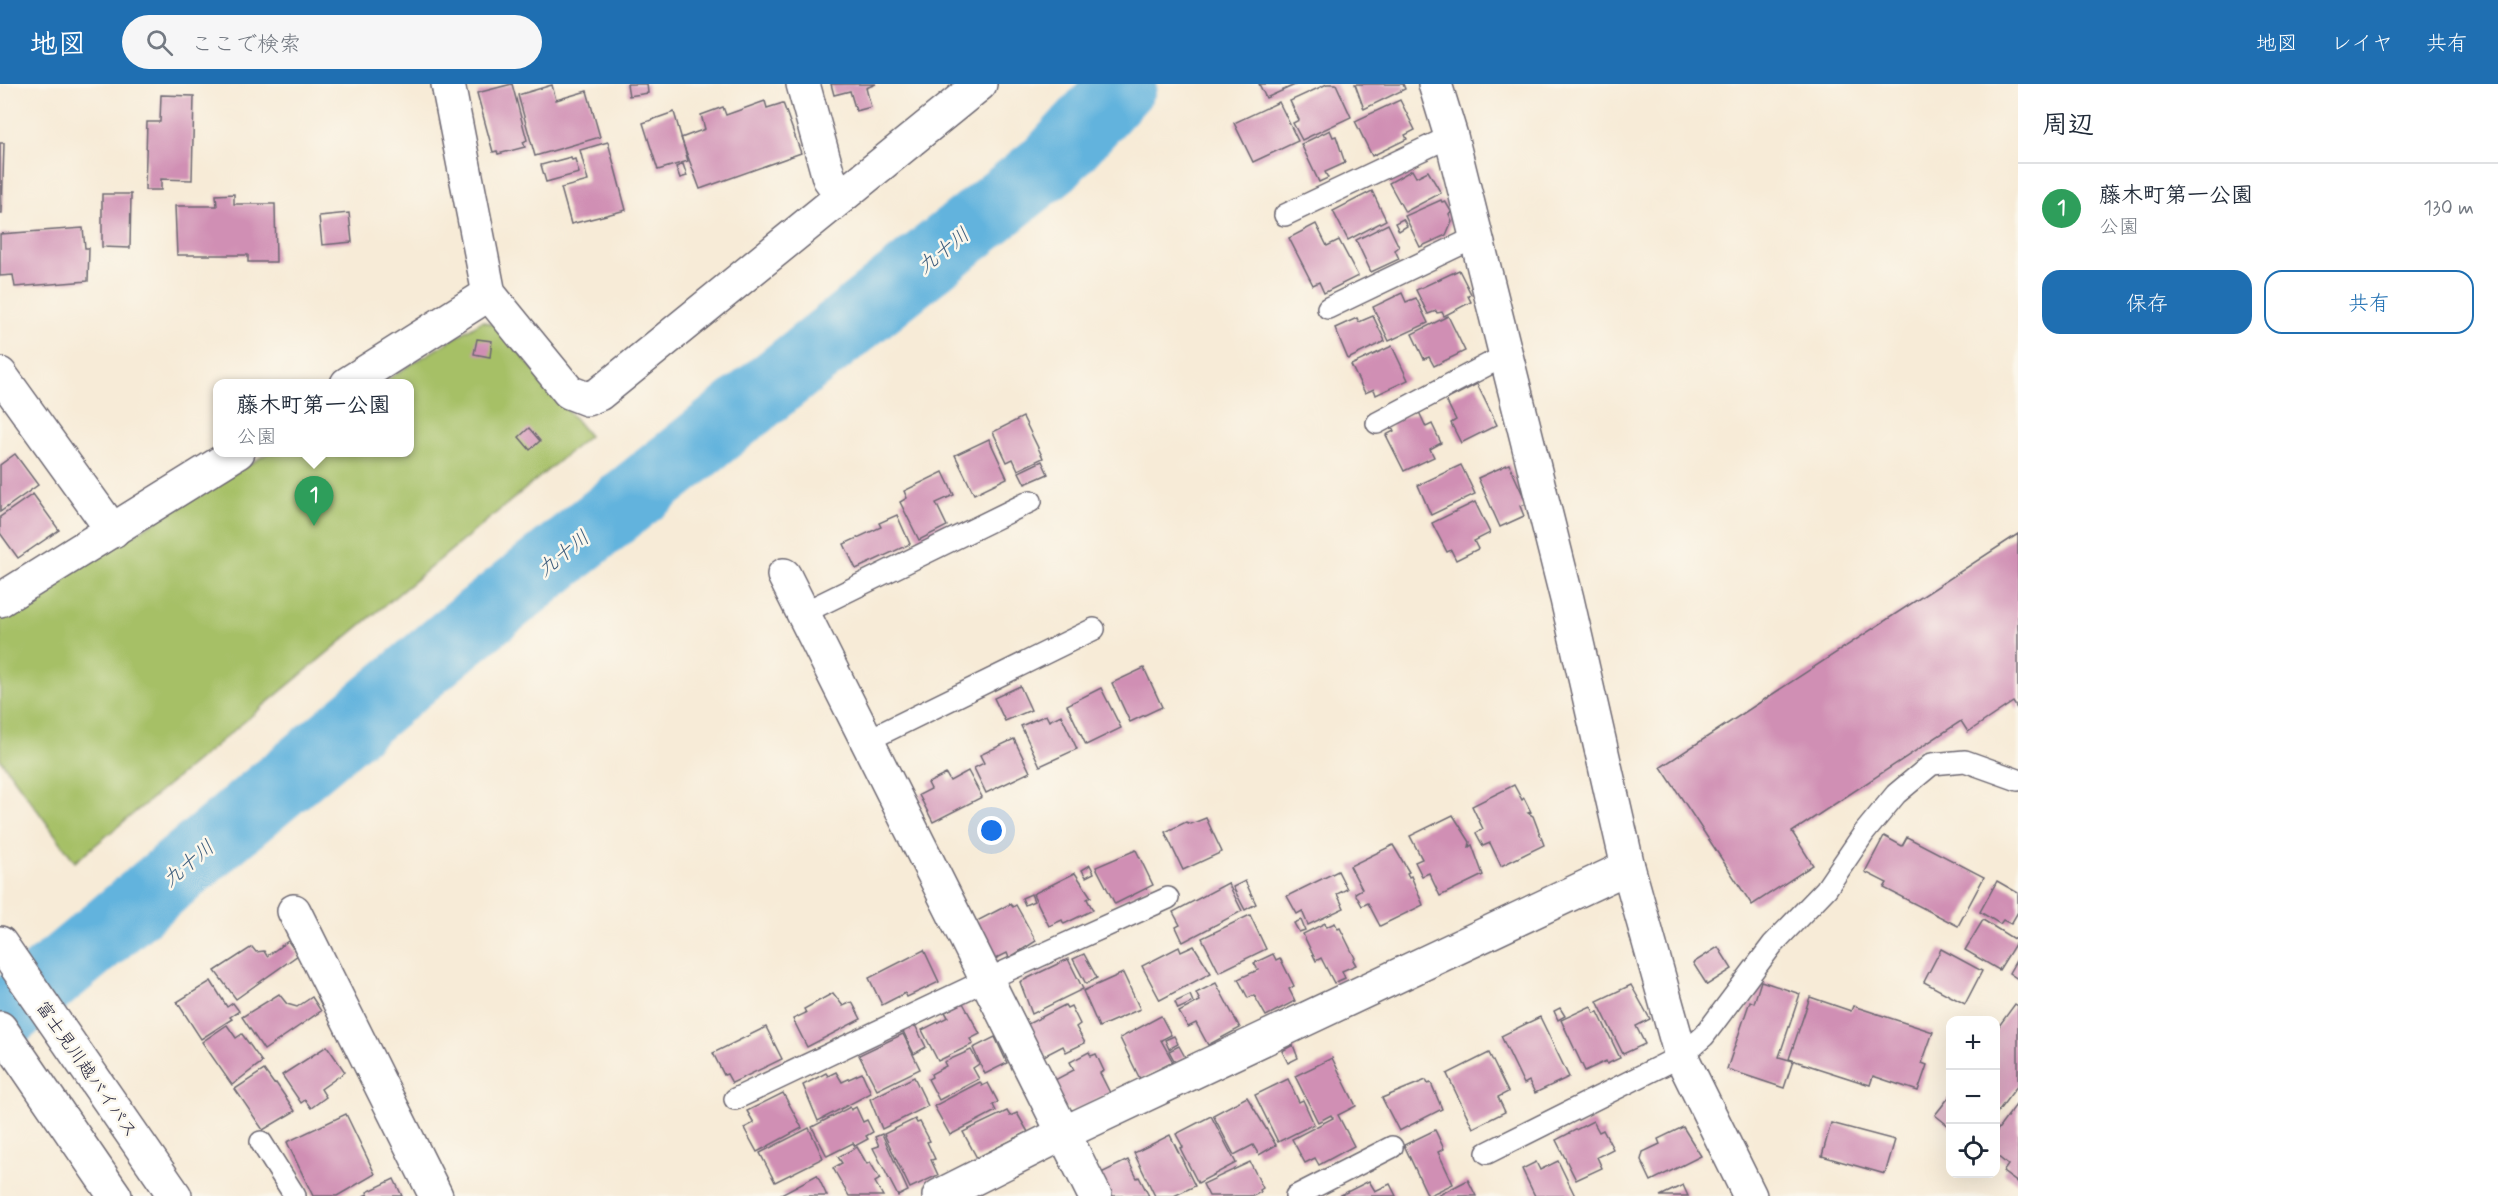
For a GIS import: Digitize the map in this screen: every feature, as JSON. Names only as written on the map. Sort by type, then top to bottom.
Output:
[{"type":"main road","points":[[448,84],[489,294],[569,392],[587,399],[599,394],[980,84]]},
{"type":"main road","points":[[803,84],[830,178],[842,196]]},
{"type":"main road","points":[[1436,84],[1567,599],[1628,867],[1681,1056],[1750,1196]]},
{"type":"main road","points":[[355,379],[489,294]]},
{"type":"main road","points":[[0,374],[113,531]]},
{"type":"main road","points":[[0,600],[231,457]]},
{"type":"main road","points":[[784,575],[1095,1196]]},
{"type":"main road","points":[[939,1196],[1064,1133],[1628,867]]},
{"type":"main road","points":[[294,911],[436,1196]]},
{"type":"main road","name":"富士見川越バイパス","points":[[0,943],[175,1196]]},
{"type":"main road","points":[[0,1028],[115,1196]]},
{"type":"lane","points":[[1284,215],[1451,136]]},
{"type":"lane","points":[[1328,308],[1476,237]]},
{"type":"lane","points":[[1377,423],[1506,355]]},
{"type":"lane","points":[[803,613],[1031,501]]},
{"type":"lane","points":[[866,741],[1094,629]]},
{"type":"lane","points":[[1486,1153],[1681,1056],[1704,1036],[1773,945],[1826,889],[1864,832],[1890,802],[1932,764],[1965,761],[2018,780]]},
{"type":"lane","points":[[735,1099],[986,980],[1168,898]]},
{"type":"lane","points":[[261,1142],[296,1196]]},
{"type":"lane","points":[[1296,1196],[1392,1147]]},
{"type":"green space","points":[[482,321],[497,326],[589,436],[75,862],[0,759],[0,616],[261,457],[414,457],[414,379],[388,379]]},
{"type":"building","points":[[512,84],[527,140],[523,142],[525,147],[498,154],[497,151],[493,152],[477,93]]},
{"type":"building","points":[[627,84],[647,84],[648,93],[629,96]]},
{"type":"building","points":[[831,84],[876,84],[866,88],[871,107],[856,111],[850,91],[834,95]]},
{"type":"building","points":[[1259,84],[1297,84],[1266,98]]},
{"type":"building","points":[[1327,84],[1336,84],[1351,117],[1302,140],[1293,123],[1299,120],[1290,101]]},
{"type":"building","points":[[1355,84],[1403,84],[1405,89],[1364,109]]},
{"type":"building","points":[[552,85],[556,100],[587,91],[600,137],[535,156],[518,95]]},
{"type":"building","points":[[161,95],[194,96],[192,180],[161,179],[161,190],[145,190],[147,122],[160,122]]},
{"type":"building","points":[[1400,100],[1415,130],[1405,135],[1407,139],[1372,156],[1355,121]]},
{"type":"building","points":[[765,101],[767,108],[783,103],[801,153],[700,189],[681,138],[705,129],[701,115],[723,107],[726,115]]},
{"type":"building","points":[[1279,102],[1298,141],[1253,162],[1234,123]]},
{"type":"building","points":[[674,112],[688,161],[658,170],[643,123]]},
{"type":"building","points":[[1330,130],[1333,137],[1336,136],[1345,163],[1325,172],[1328,178],[1319,182],[1301,144]]},
{"type":"building","points":[[608,142],[626,210],[571,224],[561,188],[588,181],[580,150]]},
{"type":"building","points":[[0,143],[4,143],[2,213],[0,213]]},
{"type":"building","points":[[571,157],[572,160],[575,159],[579,173],[546,182],[541,165]]},
{"type":"building","points":[[683,164],[687,176],[680,178],[676,167]]},
{"type":"building","points":[[1412,170],[1416,177],[1428,171],[1441,193],[1405,212],[1389,183]]},
{"type":"building","points":[[1372,191],[1386,220],[1348,240],[1333,211]]},
{"type":"building","points":[[102,194],[131,194],[130,248],[102,247]]},
{"type":"building","points":[[234,194],[234,204],[275,204],[276,262],[248,262],[248,255],[177,255],[175,206],[217,206],[216,195]]},
{"type":"building","points":[[1441,200],[1445,201],[1452,213],[1449,214],[1452,221],[1446,235],[1420,247],[1405,216]]},
{"type":"building","points":[[349,213],[352,242],[322,245],[319,216]]},
{"type":"building","points":[[1403,219],[1407,226],[1399,231],[1395,223]]},
{"type":"building","points":[[1316,224],[1327,246],[1339,240],[1358,276],[1324,293],[1319,282],[1313,285],[1289,238]]},
{"type":"building","points":[[1388,224],[1399,247],[1395,250],[1399,259],[1371,272],[1356,240]]},
{"type":"building","points":[[83,228],[85,248],[89,248],[88,281],[15,287],[13,275],[0,276],[0,234]]},
{"type":"building","points":[[1459,270],[1471,294],[1468,296],[1471,302],[1444,316],[1442,312],[1437,313],[1436,311],[1428,314],[1416,290]]},
{"type":"building","points":[[1402,293],[1406,302],[1416,298],[1428,323],[1389,341],[1373,307]]},
{"type":"building","points":[[1373,316],[1385,341],[1348,359],[1335,328],[1357,318],[1359,322]]},
{"type":"building","points":[[1448,316],[1465,351],[1434,366],[1429,357],[1424,359],[1412,334]]},
{"type":"building","points":[[477,339],[492,341],[490,357],[474,354]]},
{"type":"building","points":[[1392,346],[1408,380],[1376,395],[1374,389],[1365,393],[1351,365]]},
{"type":"building","points":[[1477,384],[1497,425],[1461,443],[1451,423],[1456,420],[1446,400]]},
{"type":"building","points":[[1419,412],[1426,427],[1432,424],[1441,443],[1430,449],[1434,457],[1404,471],[1386,435],[1394,431],[1390,422]]},
{"type":"building","points":[[1023,417],[1043,458],[1018,470],[1013,459],[1007,462],[993,432]]},
{"type":"building","points":[[529,428],[540,441],[530,450],[519,437]]},
{"type":"building","points":[[989,439],[1007,478],[974,494],[955,455]]},
{"type":"building","points":[[15,454],[38,485],[0,512],[0,465]]},
{"type":"building","points":[[1042,461],[1048,474],[1025,484],[1019,472]]},
{"type":"building","points":[[1509,464],[1527,504],[1520,506],[1524,516],[1500,527],[1478,478]]},
{"type":"building","points":[[1461,465],[1475,494],[1431,515],[1418,485]]},
{"type":"building","points":[[943,472],[954,495],[936,503],[947,526],[919,540],[900,502],[907,498],[904,491]]},
{"type":"building","points":[[33,494],[59,530],[18,558],[0,533],[0,517]]},
{"type":"building","points":[[1475,502],[1490,533],[1474,541],[1478,549],[1456,560],[1451,550],[1447,552],[1432,523]]},
{"type":"building","points":[[897,515],[910,544],[856,569],[844,544],[881,527],[879,523]]},
{"type":"building","points":[[2018,534],[2018,710],[2013,702],[1968,732],[1961,721],[1792,832],[1813,865],[1752,905],[1661,767]]},
{"type":"building","points":[[1144,668],[1162,707],[1130,722],[1112,683]]},
{"type":"building","points":[[1020,686],[1031,710],[1005,721],[994,698]]},
{"type":"building","points":[[1101,688],[1121,728],[1086,745],[1067,705]]},
{"type":"building","points":[[1046,715],[1049,721],[1061,715],[1077,749],[1040,766],[1021,726]]},
{"type":"building","points":[[1014,739],[1030,772],[986,793],[974,768],[984,763],[980,755]]},
{"type":"building","points":[[968,771],[982,797],[933,822],[919,795],[931,789],[928,783],[946,774],[950,781]]},
{"type":"building","points":[[1514,785],[1531,812],[1528,813],[1533,816],[1544,845],[1501,866],[1490,843],[1483,846],[1476,833],[1483,829],[1472,806]]},
{"type":"building","points":[[1453,815],[1470,842],[1469,847],[1472,845],[1483,875],[1440,896],[1429,873],[1422,876],[1415,862],[1422,859],[1410,836]]},
{"type":"building","points":[[1206,818],[1222,852],[1183,870],[1165,832],[1186,822],[1191,824]]},
{"type":"building","points":[[1884,836],[1902,846],[1907,837],[1984,877],[1958,926],[1884,888],[1887,883],[1865,872]]},
{"type":"building","points":[[1393,845],[1409,872],[1407,873],[1409,877],[1411,876],[1423,905],[1380,926],[1368,903],[1362,906],[1355,893],[1362,889],[1350,866]]},
{"type":"building","points":[[1136,850],[1153,885],[1115,904],[1096,867]]},
{"type":"building","points":[[1090,865],[1094,873],[1086,877],[1082,870]]},
{"type":"building","points":[[1338,871],[1347,889],[1337,894],[1344,908],[1308,925],[1302,911],[1297,914],[1287,896]]},
{"type":"building","points":[[1075,873],[1091,897],[1087,899],[1093,910],[1064,924],[1062,920],[1049,926],[1033,894]]},
{"type":"building","points":[[1245,881],[1256,904],[1245,910],[1233,887]]},
{"type":"building","points":[[1997,881],[2018,893],[2018,912],[2011,924],[2003,920],[2000,924],[1980,912]]},
{"type":"building","points":[[1228,883],[1242,911],[1183,942],[1176,927],[1180,925],[1173,912]]},
{"type":"building","points":[[1031,894],[1034,901],[1025,905],[1022,898]]},
{"type":"building","points":[[1010,904],[1013,907],[1016,905],[1036,941],[1009,958],[1007,953],[995,959],[975,922]]},
{"type":"building","points":[[1250,915],[1266,949],[1219,972],[1202,938]]},
{"type":"building","points":[[1301,920],[1305,930],[1299,932],[1294,923]]},
{"type":"building","points":[[1983,920],[2017,941],[1999,970],[1965,950]]},
{"type":"building","points":[[1325,923],[1326,927],[1335,923],[1338,929],[1340,928],[1355,958],[1353,960],[1356,965],[1342,971],[1345,978],[1334,983],[1321,958],[1316,961],[1303,934]]},
{"type":"building","points":[[288,941],[298,955],[236,999],[215,971],[252,947],[256,952],[264,951],[267,956]]},
{"type":"building","points":[[1194,946],[1211,973],[1160,1000],[1142,966],[1179,947],[1181,952]]},
{"type":"building","points":[[1718,947],[1732,969],[1707,985],[1693,963]]},
{"type":"building","points":[[1941,949],[1982,971],[1965,1004],[1924,982]]},
{"type":"building","points":[[924,950],[939,982],[907,997],[905,993],[882,1005],[869,978]]},
{"type":"building","points":[[1084,954],[1097,978],[1086,984],[1073,959]]},
{"type":"building","points":[[1273,954],[1276,960],[1280,958],[1294,986],[1289,989],[1295,1001],[1266,1016],[1254,995],[1248,998],[1238,979],[1258,970],[1254,963]]},
{"type":"building","points":[[2018,957],[2018,979],[2009,973]]},
{"type":"building","points":[[1068,959],[1083,989],[1032,1014],[1020,982]]},
{"type":"building","points":[[1123,973],[1140,1009],[1099,1027],[1083,991]]},
{"type":"building","points":[[211,981],[227,1007],[233,1003],[239,1011],[230,1017],[232,1019],[201,1039],[177,1002]]},
{"type":"building","points":[[1761,981],[1800,994],[1779,1057],[1793,1061],[1784,1088],[1727,1069],[1750,1001],[1754,1003]]},
{"type":"building","points":[[1216,983],[1240,1028],[1208,1045],[1196,1023],[1188,1027],[1179,1012],[1200,1001],[1196,993]]},
{"type":"building","points":[[1631,985],[1650,1019],[1636,1026],[1645,1044],[1623,1054],[1597,1001]]},
{"type":"building","points":[[833,993],[843,1006],[852,1002],[861,1019],[807,1047],[793,1019],[806,1013],[804,1009]]},
{"type":"building","points":[[279,994],[287,1004],[297,1007],[312,997],[321,1011],[264,1050],[242,1017]]},
{"type":"building","points":[[1190,995],[1193,1002],[1178,1009],[1175,1002]]},
{"type":"building","points":[[1810,997],[1851,1011],[1853,1006],[1933,1032],[1922,1063],[1927,1065],[1918,1091],[1873,1076],[1870,1085],[1789,1059]]},
{"type":"building","points":[[963,1003],[980,1034],[970,1039],[973,1044],[938,1061],[922,1030],[948,1017],[945,1012]]},
{"type":"building","points":[[2015,1004],[2018,1006],[2018,1085],[2000,1109],[2000,1070],[2000,1025]]},
{"type":"building","points":[[1065,1005],[1067,1008],[1071,1006],[1080,1024],[1076,1027],[1085,1043],[1066,1052],[1063,1046],[1040,1058],[1024,1026]]},
{"type":"building","points":[[1591,1006],[1594,1013],[1598,1012],[1620,1058],[1607,1064],[1606,1061],[1585,1071],[1561,1020]]},
{"type":"building","points":[[1560,1008],[1565,1016],[1558,1020],[1554,1011]]},
{"type":"building","points":[[1161,1016],[1171,1035],[1161,1040],[1173,1062],[1140,1079],[1120,1038]]},
{"type":"building","points":[[1540,1017],[1569,1077],[1535,1093],[1529,1081],[1524,1084],[1501,1036]]},
{"type":"building","points":[[227,1025],[236,1038],[242,1034],[262,1062],[232,1085],[202,1042]]},
{"type":"building","points":[[915,1025],[926,1047],[914,1054],[903,1031]]},
{"type":"building","points":[[766,1027],[782,1059],[732,1083],[727,1074],[724,1075],[713,1053]]},
{"type":"building","points":[[903,1034],[920,1069],[877,1090],[859,1055]]},
{"type":"building","points":[[1174,1036],[1178,1044],[1169,1049],[1165,1040]]},
{"type":"building","points":[[995,1037],[1007,1063],[985,1074],[973,1048]]},
{"type":"building","points":[[1293,1045],[1298,1058],[1288,1063],[1282,1051]]},
{"type":"building","points":[[327,1046],[345,1072],[321,1089],[326,1097],[311,1108],[305,1100],[301,1103],[282,1075]]},
{"type":"building","points":[[1179,1046],[1185,1057],[1175,1062],[1169,1051]]},
{"type":"building","points":[[971,1050],[979,1064],[973,1068],[979,1079],[939,1100],[928,1079],[932,1077],[931,1074],[946,1066],[944,1062]]},
{"type":"building","points":[[1089,1052],[1091,1056],[1096,1054],[1104,1071],[1100,1073],[1110,1093],[1074,1111],[1064,1106],[1051,1082],[1074,1070],[1070,1062]]},
{"type":"building","points":[[1489,1053],[1508,1092],[1498,1097],[1505,1112],[1473,1128],[1447,1074]]},
{"type":"building","points":[[1332,1058],[1356,1106],[1338,1115],[1354,1146],[1319,1165],[1315,1158],[1305,1163],[1292,1139],[1333,1118],[1331,1115],[1318,1122],[1295,1076]]},
{"type":"building","points":[[264,1070],[295,1111],[263,1130],[235,1089]]},
{"type":"building","points":[[836,1072],[842,1082],[862,1073],[871,1093],[818,1121],[803,1085],[826,1073],[828,1076]]},
{"type":"building","points":[[914,1077],[928,1106],[882,1129],[870,1099]]},
{"type":"building","points":[[1288,1079],[1299,1102],[1303,1100],[1314,1124],[1278,1142],[1255,1095]]},
{"type":"building","points":[[1426,1080],[1428,1084],[1431,1083],[1442,1109],[1399,1131],[1382,1098]]},
{"type":"building","points":[[980,1082],[982,1086],[988,1083],[998,1102],[993,1105],[996,1111],[950,1135],[934,1106]]},
{"type":"building","points":[[783,1093],[802,1128],[757,1152],[744,1128],[754,1123],[747,1111]]},
{"type":"building","points":[[1247,1097],[1276,1145],[1259,1155],[1253,1145],[1234,1155],[1213,1115]]},
{"type":"building","points":[[1946,1101],[1946,1124],[1935,1115]]},
{"type":"building","points":[[2018,1102],[2018,1183],[2003,1172],[2008,1165],[2000,1158],[2000,1127]]},
{"type":"building","points":[[850,1107],[851,1110],[856,1107],[863,1122],[867,1120],[873,1132],[866,1136],[868,1139],[855,1146],[853,1143],[827,1156],[812,1127]]},
{"type":"building","points":[[1007,1111],[1010,1116],[1017,1113],[1028,1132],[977,1158],[963,1132]]},
{"type":"building","points":[[346,1114],[375,1174],[337,1196],[313,1196],[287,1142]]},
{"type":"building","points":[[1211,1116],[1236,1163],[1198,1183],[1180,1148],[1183,1147],[1176,1134]]},
{"type":"building","points":[[915,1119],[917,1123],[920,1122],[930,1141],[927,1142],[935,1159],[931,1160],[938,1175],[910,1188],[884,1134]]},
{"type":"building","points":[[1593,1121],[1599,1132],[1603,1130],[1613,1149],[1597,1157],[1602,1168],[1576,1180],[1556,1140]]},
{"type":"building","points":[[1831,1123],[1895,1140],[1885,1174],[1822,1156]]},
{"type":"building","points":[[1683,1127],[1701,1156],[1651,1181],[1641,1160],[1643,1152],[1660,1144],[1658,1139]]},
{"type":"building","points":[[809,1128],[823,1158],[775,1182],[760,1153]]},
{"type":"building","points":[[1435,1130],[1444,1149],[1438,1152],[1453,1184],[1428,1196],[1404,1145]]},
{"type":"building","points":[[882,1134],[908,1191],[898,1196],[873,1148],[879,1146],[875,1137]]},
{"type":"building","points":[[1170,1135],[1195,1186],[1174,1196],[1155,1196],[1134,1153]]},
{"type":"building","points":[[857,1147],[867,1164],[870,1162],[880,1179],[875,1182],[883,1196],[849,1196],[833,1168],[842,1163],[838,1157]]},
{"type":"building","points":[[1128,1160],[1149,1196],[1108,1196],[1097,1175]]},
{"type":"building","points":[[1558,1161],[1575,1196],[1535,1196],[1522,1169],[1536,1162],[1540,1170]]},
{"type":"building","points":[[1250,1162],[1263,1188],[1261,1192],[1253,1196],[1209,1196],[1203,1184]]},
{"type":"building","points":[[817,1175],[827,1196],[782,1196],[781,1194]]},
{"type":"building","points":[[394,1179],[402,1196],[363,1196],[368,1194],[367,1192]]},
{"type":"building","points":[[1468,1180],[1476,1196],[1437,1196]]},
{"type":"building","points":[[1369,1181],[1375,1191],[1390,1184],[1396,1196],[1339,1196]]},
{"type":"building","points":[[1683,1185],[1688,1196],[1660,1196]]},
{"type":"waterway","name":"九十川","points":[[0,1020],[459,636],[1051,163],[1123,84]]},
{"type":"place","name":"藤木町第一公園","points":[[314,526]]}]
